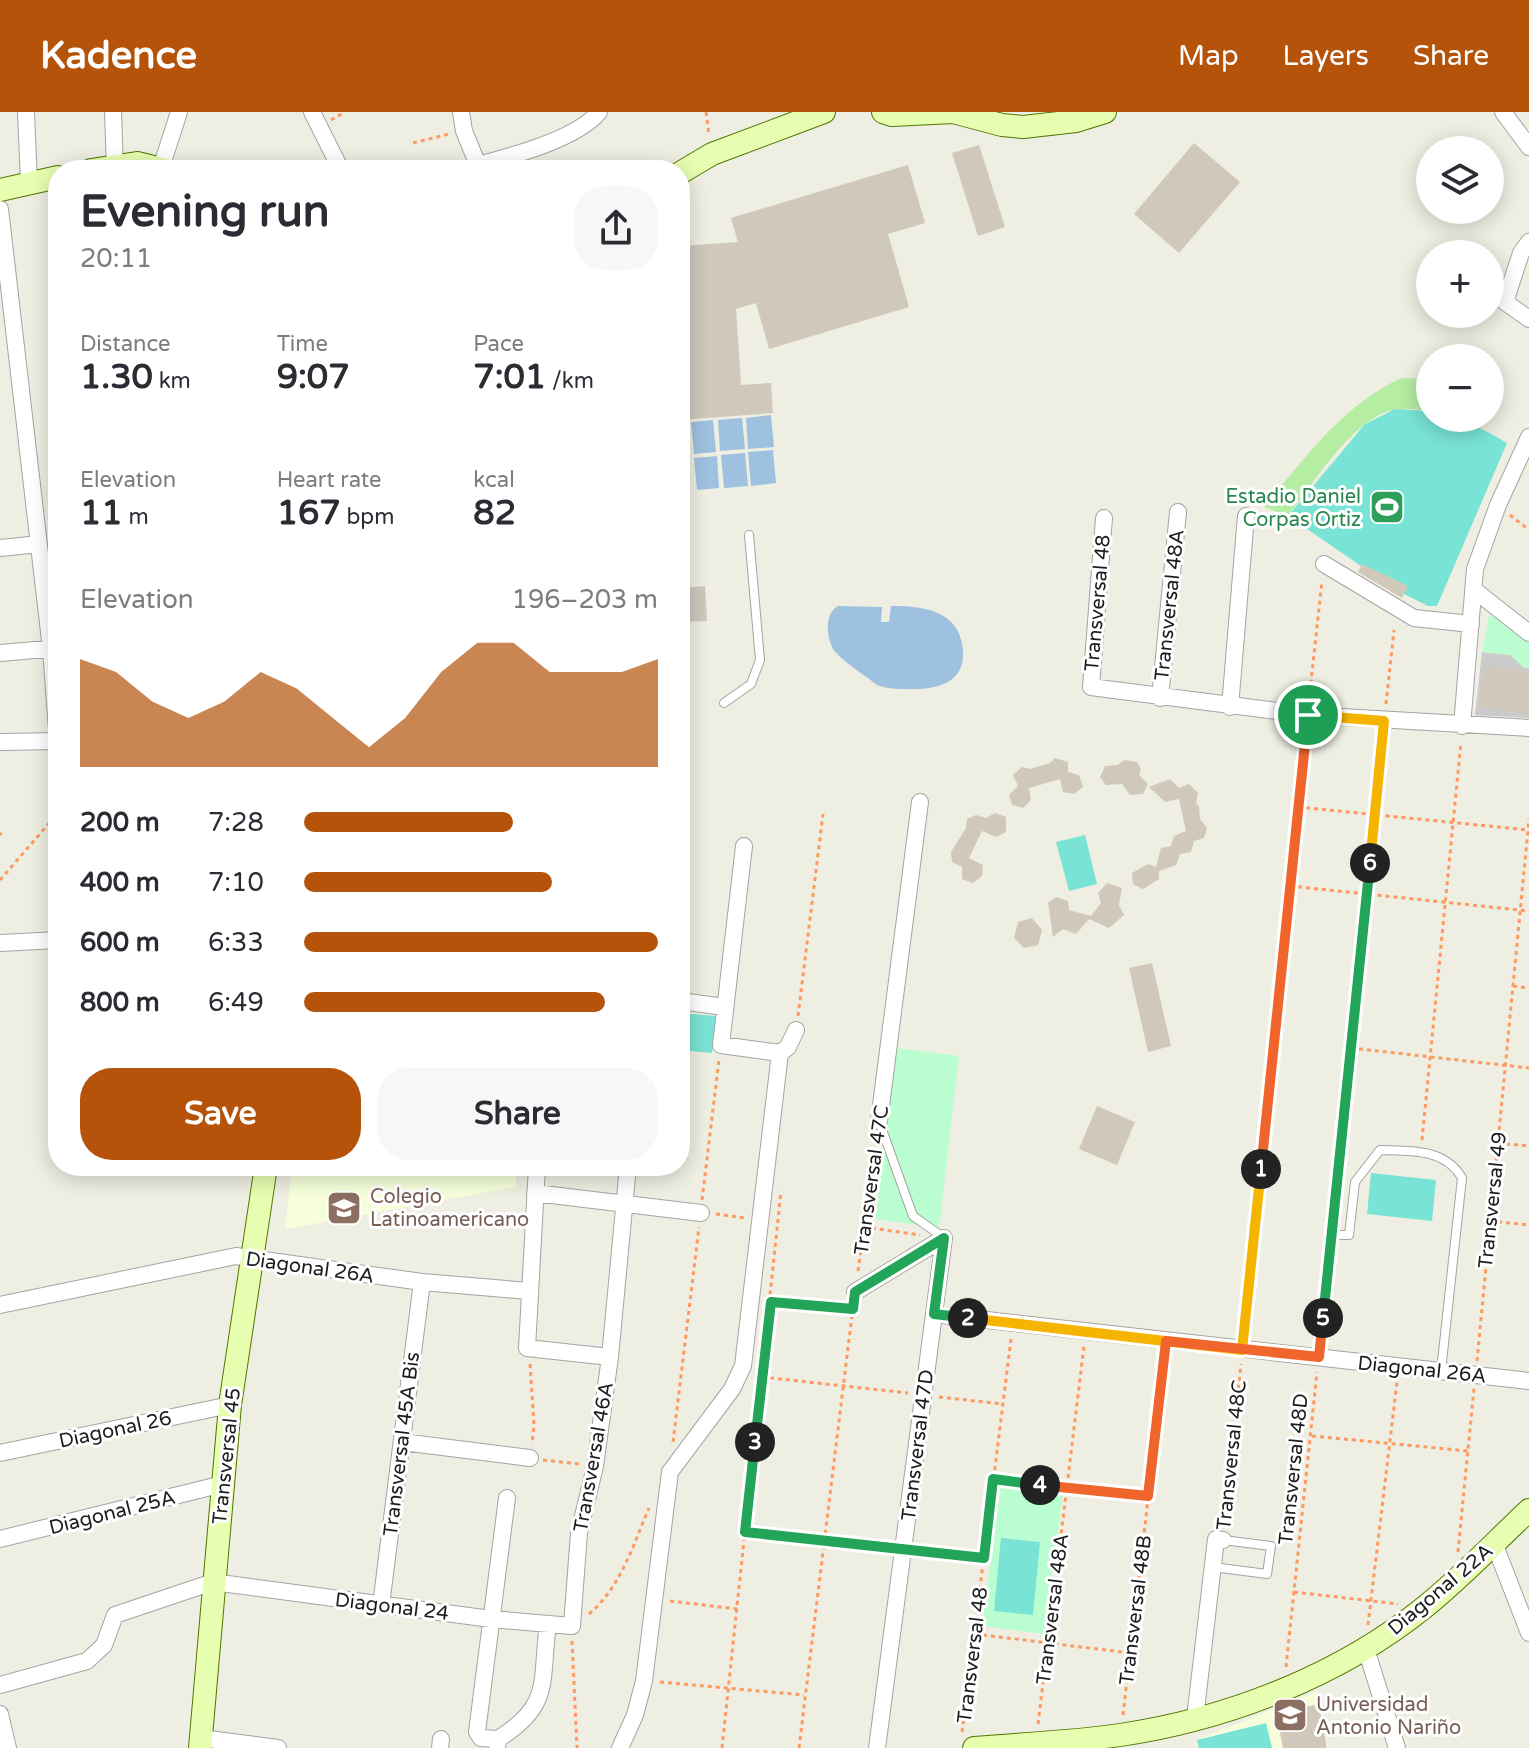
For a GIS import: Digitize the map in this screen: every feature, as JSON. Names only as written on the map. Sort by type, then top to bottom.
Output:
[{"type":"street","points":[[26,112],[29,183]]},
{"type":"street","points":[[113,112],[115,160]]},
{"type":"street","points":[[166,160],[179,112]]},
{"type":"street","points":[[312,112],[336,160]]},
{"type":"street","points":[[461,112],[464,131],[476,160]]},
{"type":"street","points":[[500,160],[589,123],[599,112]]},
{"type":"street","points":[[690,167],[712,154],[824,112]]},
{"type":"street","points":[[883,112],[892,115],[953,112],[1002,125],[1023,127],[1076,121],[1105,112]]},
{"type":"street","points":[[1503,112],[1529,147]]},
{"type":"street","points":[[0,190],[48,179]]},
{"type":"street","points":[[0,209],[48,607]]},
{"type":"street","points":[[1529,242],[1521,253],[1505,302],[1529,319]]},
{"type":"street","points":[[1462,726],[1473,589],[1483,542],[1529,437]]},
{"type":"street","name":"Transversal 48A","points":[[1160,698],[1178,512]]},
{"type":"street","points":[[1230,707],[1246,516]]},
{"type":"street","name":"Transversal 48","points":[[1104,518],[1091,687],[1160,698]]},
{"type":"street","points":[[0,548],[39,544]]},
{"type":"street","points":[[1324,564],[1414,618],[1471,624]]},
{"type":"street","points":[[1473,589],[1529,633]]},
{"type":"street","points":[[0,653],[48,649]]},
{"type":"street","points":[[1160,698],[1308,715],[1529,728]]},
{"type":"street","points":[[0,742],[48,742]]},
{"type":"street","name":"Transversal 47C","points":[[879,1121],[920,802]]},
{"type":"street","points":[[744,846],[721,1045],[780,1053],[788,1047],[796,1030]]},
{"type":"street","points":[[0,943],[48,941]]},
{"type":"street","points":[[690,1002],[725,1007]]},
{"type":"street","points":[[622,1746],[644,1681],[670,1472],[732,1389],[743,1366],[780,1053]]},
{"type":"street","name":"Transversal 45","points":[[200,1743],[230,1405],[264,1176]]},
{"type":"street","points":[[536,1176],[527,1348],[610,1357]]},
{"type":"street","name":"Transversal 46A","points":[[572,1626],[577,1547],[595,1466],[610,1357],[627,1176]]},
{"type":"street","points":[[535,1193],[701,1213]]},
{"type":"street","points":[[854,1301],[944,1238]]},
{"type":"street","name":"Transversal 47D","points":[[877,1748],[944,1238]]},
{"type":"street","name":"Diagonal 26A","points":[[0,1305],[217,1259],[251,1258],[422,1282],[529,1291]]},
{"type":"street","name":"Transversal 45A Bis","points":[[381,1605],[422,1282]]},
{"type":"street","name":"Diagonal 26A","points":[[934,1314],[1529,1381]]},
{"type":"street","name":"Diagonal 26","points":[[0,1453],[230,1405]]},
{"type":"street","points":[[402,1442],[530,1458]]},
{"type":"street","name":"Diagonal 25A","points":[[0,1539],[223,1484]]},
{"type":"street","points":[[507,1498],[477,1736],[497,1744],[523,1724],[538,1702],[548,1624]]},
{"type":"street","name":"Diagonal 22A","points":[[968,1741],[1122,1742],[1284,1690],[1366,1649],[1425,1607],[1529,1510]]},
{"type":"street","name":"Transversal 48C","points":[[1195,1718],[1216,1539],[1223,1540]]},
{"type":"street","points":[[1494,1543],[1529,1633]]},
{"type":"street","points":[[0,1685],[87,1661],[104,1645],[115,1615],[213,1582]]},
{"type":"street","name":"Diagonal 24","points":[[213,1582],[491,1619],[572,1626]]},
{"type":"street","points":[[1366,1649],[1397,1748]]},
{"type":"street","points":[[0,1714],[8,1748]]},
{"type":"street","points":[[200,1743],[278,1748]]},
{"type":"lane","points":[[724,703],[751,684],[760,660],[749,535]]},
{"type":"lane","points":[[879,1121],[913,1216],[944,1238]]},
{"type":"lane","points":[[1331,1235],[1349,1235],[1355,1182],[1380,1150],[1420,1151],[1448,1161],[1462,1178],[1441,1371]]},
{"type":"lane","points":[[1212,1567],[1267,1574],[1271,1546],[1223,1540]]},
{"type":"path","points":[[706,112],[712,154]]},
{"type":"path","points":[[413,143],[464,131]]},
{"type":"path","points":[[1498,505],[1529,530]]},
{"type":"path","name":"Transversal 48C","points":[[1223,1540],[1324,564]]},
{"type":"path","name":"Transversal 48D","points":[[1284,1690],[1394,630]]},
{"type":"path","points":[[1420,1151],[1462,726]]},
{"type":"path","points":[[1298,807],[1528,830]]},
{"type":"path","points":[[796,1030],[823,814]]},
{"type":"path","name":"Transversal 49","points":[[1457,1552],[1529,819]]},
{"type":"path","points":[[0,880],[48,825]]},
{"type":"path","points":[[1290,886],[1529,911]]},
{"type":"path","points":[[1513,986],[1529,988]]},
{"type":"path","points":[[674,1441],[721,1045]]},
{"type":"path","points":[[1351,1048],[1529,1068]]},
{"type":"path","name":"Transversal 47C","points":[[799,1748],[879,1121]]},
{"type":"path","points":[[1498,1143],[1529,1146]]},
{"type":"path","points":[[722,1748],[781,1191]]},
{"type":"path","points":[[701,1213],[778,1222]]},
{"type":"path","points":[[1490,1221],[1529,1225]]},
{"type":"path","points":[[864,1227],[944,1238]]},
{"type":"path","points":[[771,1302],[854,1301]]},
{"type":"path","name":"Transversal 48","points":[[968,1741],[974,1634],[1013,1324]]},
{"type":"path","name":"Transversal 48A","points":[[1035,1743],[1085,1332]]},
{"type":"path","name":"Transversal 48B","points":[[1122,1742],[1166,1341]]},
{"type":"path","points":[[527,1348],[534,1424],[530,1458],[595,1466]]},
{"type":"path","points":[[1366,1649],[1398,1366]]},
{"type":"path","points":[[762,1377],[1003,1404]]},
{"type":"path","points":[[1310,1436],[1468,1451]]},
{"type":"path","points":[[993,1479],[1148,1496]]},
{"type":"path","points":[[577,1748],[572,1626],[604,1602],[621,1574],[654,1497]]},
{"type":"path","points":[[745,1532],[984,1558]]},
{"type":"path","points":[[1294,1592],[1425,1607]]},
{"type":"path","points":[[654,1599],[737,1609]]},
{"type":"path","points":[[974,1634],[1130,1653]]},
{"type":"path","points":[[644,1681],[804,1695]]},
{"type":"shaded area","name":"Estadio Daniel Corpas Ortiz","points":[[1395,409],[1416,410],[1416,432],[1488,432],[1507,443],[1437,606],[1428,606],[1404,594],[1407,586],[1361,566],[1288,516],[1365,424]]},
{"type":"shaded area","points":[[771,415],[774,447],[748,449],[746,418]]},
{"type":"shaded area","points":[[742,418],[745,449],[720,451],[718,420]]},
{"type":"shaded area","points":[[713,420],[716,452],[694,454],[691,422]]},
{"type":"shaded area","points":[[773,450],[776,483],[751,486],[748,452]]},
{"type":"shaded area","points":[[745,453],[748,486],[724,488],[721,455]]},
{"type":"shaded area","points":[[717,456],[719,488],[697,490],[694,458]]},
{"type":"shaded area","points":[[838,606],[882,607],[881,622],[889,622],[891,606],[933,611],[956,628],[962,643],[961,667],[950,681],[930,688],[896,689],[877,685],[832,647],[828,624]]},
{"type":"shaded area","points":[[1482,652],[1511,655],[1523,667],[1529,668],[1529,718],[1475,715]]},
{"type":"shaded area","points":[[1085,835],[1097,884],[1069,891],[1056,842]]},
{"type":"shaded area","points":[[690,1014],[716,1016],[712,1053],[690,1051]]},
{"type":"shaded area","points":[[1371,1173],[1436,1180],[1432,1221],[1367,1214]]},
{"type":"shaded area","name":"Colegio Latinoamericano","points":[[291,1176],[515,1176],[516,1187],[285,1229]]},
{"type":"shaded area","points":[[1001,1538],[1040,1542],[1033,1615],[994,1611]]},
{"type":"shaded area","name":"Universidad Antonio Nariño","points":[[1317,1691],[1328,1748],[1199,1748],[1197,1740]]},
{"type":"shaded area","points":[[1266,1723],[1272,1748],[1199,1748],[1197,1740]]},
{"type":"green space","points":[[1401,378],[1416,379],[1416,409],[1386,412],[1358,429],[1332,457],[1288,516],[1264,507],[1326,435],[1360,403]]},
{"type":"green space","points":[[1490,611],[1529,642],[1529,668],[1523,667],[1511,655],[1482,652]]},
{"type":"green space","points":[[897,1048],[959,1056],[939,1228],[875,1219]]},
{"type":"green space","points":[[1001,1485],[1063,1494],[1044,1634],[982,1626]]},
{"type":"building","points":[[1194,143],[1240,182],[1179,253],[1134,214]]},
{"type":"building","points":[[979,145],[1005,227],[978,236],[952,153]]},
{"type":"building","points":[[908,165],[925,223],[888,234],[909,307],[769,349],[756,303],[736,309],[741,385],[771,383],[773,413],[690,419],[690,245],[738,242],[731,218]]},
{"type":"building","points":[[1362,564],[1408,586],[1402,598],[1358,572]]},
{"type":"building","points":[[705,586],[707,621],[690,622],[690,587]]},
{"type":"building","points":[[1485,666],[1529,672],[1529,714],[1480,708]]},
{"type":"building","points":[[1055,758],[1068,762],[1068,772],[1079,775],[1083,787],[1074,794],[1063,792],[1060,779],[1029,788],[1031,800],[1023,808],[1012,805],[1009,795],[1018,786],[1013,775],[1022,767],[1030,769],[1050,763]]},
{"type":"building","points":[[1125,760],[1137,762],[1141,769],[1139,775],[1148,784],[1143,794],[1130,795],[1122,784],[1106,785],[1100,777],[1105,766],[1117,765]]},
{"type":"building","points":[[1170,779],[1179,788],[1189,784],[1198,793],[1196,804],[1200,819],[1207,828],[1204,838],[1194,841],[1191,852],[1180,854],[1176,865],[1159,871],[1159,879],[1143,889],[1133,884],[1132,873],[1148,864],[1156,867],[1161,848],[1171,846],[1174,836],[1186,831],[1179,799],[1165,802],[1149,787]]},
{"type":"building","points":[[995,813],[1006,817],[1006,832],[996,837],[982,831],[969,858],[983,865],[982,876],[973,883],[962,879],[962,867],[952,862],[951,852],[966,828],[967,819],[976,815],[986,818]]},
{"type":"building","points":[[1107,883],[1122,888],[1119,905],[1124,915],[1109,928],[1089,919],[1076,934],[1063,929],[1053,937],[1048,903],[1056,897],[1068,901],[1069,910],[1091,916],[1101,903],[1098,893]]},
{"type":"building","points":[[1032,918],[1042,930],[1038,945],[1024,948],[1014,938],[1018,922]]},
{"type":"building","points":[[1152,963],[1171,1046],[1148,1052],[1129,968]]},
{"type":"building","points":[[1097,1106],[1135,1122],[1117,1165],[1079,1149]]},
{"type":"building","points":[[1319,1704],[1327,1748],[1283,1748],[1276,1713]]},
{"type":"place","name":"Estadio Daniel Corpas Ortiz","points":[[1387,507]]},
{"type":"place","name":"Colegio Latinoamericano","points":[[344,1208]]},
{"type":"place","name":"Universidad Antonio Nariño","points":[[1290,1715]]},
{"type":"route","points":[[1308,715],[1242,1350],[1013,1324],[934,1314],[944,1238],[855,1292],[853,1309],[771,1302],[745,1532],[984,1558],[993,1479],[1148,1496],[1166,1341],[1242,1350],[1319,1357],[1384,721],[1308,715]]}]
